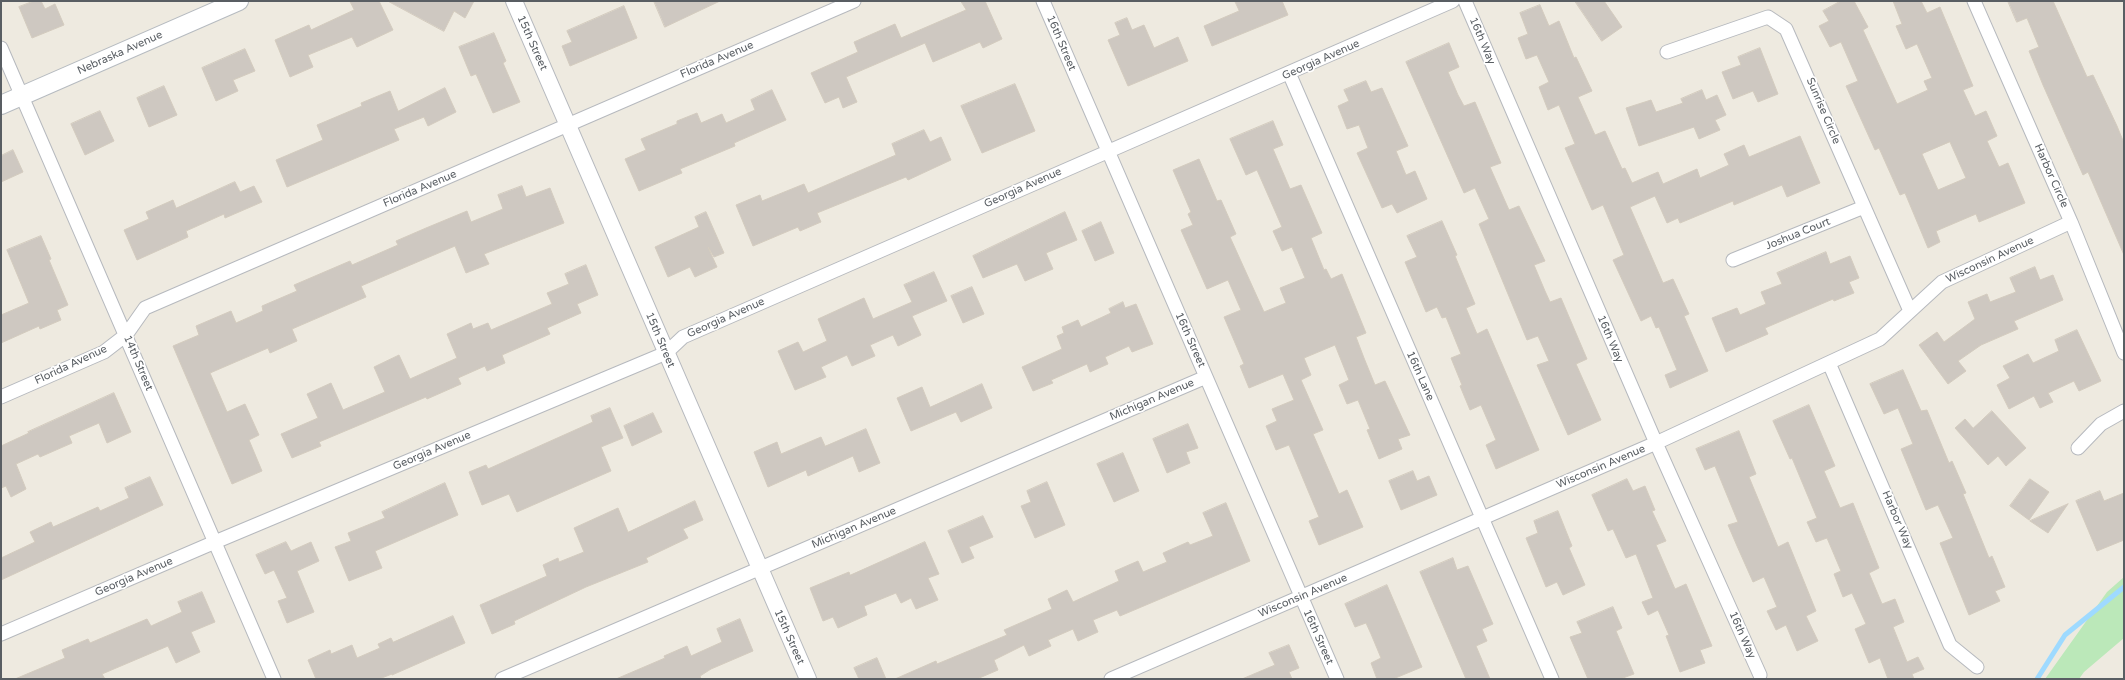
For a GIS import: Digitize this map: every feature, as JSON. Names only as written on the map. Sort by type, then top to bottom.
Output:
[{"type":"main road","name":"Nebraska Avenue","points":[[1,105],[239,1]]},
{"type":"street","name":"15th Street","points":[[514,1],[569,125],[759,570],[808,679]]},
{"type":"street","name":"Florida Avenue","points":[[1,397],[104,352],[126,335],[145,308],[854,1]]},
{"type":"street","name":"16th Street","points":[[1042,1],[1300,597],[1337,679]]},
{"type":"street","name":"Georgia Avenue","points":[[1,634],[215,542],[666,353],[683,337],[1453,1]]},
{"type":"street","name":"16th Way","points":[[1465,1],[1656,443],[1760,675]]},
{"type":"street","name":"Harbor Circle","points":[[1974,1],[2071,222],[2124,354]]},
{"type":"street","name":"Sunrise Circle","points":[[1667,52],[1768,17],[1786,29],[1910,311]]},
{"type":"street","name":"14th Street","points":[[1,48],[274,679]]},
{"type":"street","name":"16th Lane","points":[[1289,73],[1552,679]]},
{"type":"street","name":"Joshua Court","points":[[1732,260],[1864,207]]},
{"type":"street","name":"Wisconsin Avenue","points":[[1111,679],[1656,443],[1880,339],[1942,282],[2071,222]]},
{"type":"street","name":"Harbor Way","points":[[1829,363],[1950,645],[1977,667]]},
{"type":"street","name":"Michigan Avenue","points":[[502,679],[1206,377]]},
{"type":"street","points":[[2078,448],[2101,424],[2124,411]]},
{"type":"green space","points":[[2124,577],[2124,638],[2084,672],[2079,679],[2045,679],[2107,592]]},
{"type":"building","points":[[34,1],[41,1],[45,9],[55,4],[64,25],[32,38],[19,7]]},
{"type":"building","points":[[350,1],[379,1],[393,30],[357,47],[352,37],[308,55],[313,67],[290,77],[275,40],[309,25],[311,30],[354,10]]},
{"type":"building","points":[[388,1],[474,1],[465,18],[454,11],[444,31]]},
{"type":"building","points":[[654,1],[720,1],[665,27]]},
{"type":"building","points":[[961,1],[985,1],[1002,39],[983,48],[980,42],[933,62],[925,43],[846,77],[857,102],[843,108],[839,97],[825,103],[811,73],[858,52],[854,42],[895,24],[901,38],[966,10]]},
{"type":"building","points":[[1235,1],[1282,1],[1288,15],[1212,46],[1204,26],[1239,11]]},
{"type":"building","points":[[1575,1],[1604,1],[1622,27],[1602,41]]},
{"type":"building","points":[[1841,1],[1854,1],[1868,27],[1863,30],[1897,104],[1928,90],[1924,81],[1932,78],[1917,44],[1906,49],[1896,26],[1902,24],[1893,1],[1921,1],[1927,13],[1940,7],[1973,86],[1963,90],[1975,116],[1986,111],[1997,136],[1987,141],[1999,167],[2008,163],[2025,203],[1979,222],[1976,214],[1936,231],[1940,242],[1928,248],[1905,193],[1900,195],[1879,148],[1875,150],[1846,86],[1858,81],[1841,42],[1830,47],[1819,26],[1829,21],[1823,11]],"holes":[[[1950,142],[1966,178],[1938,190],[1922,154]]]},
{"type":"building","points":[[2008,1],[2053,1],[2087,77],[2093,75],[2117,126],[2124,143],[2124,255],[2088,172],[2083,175],[2029,51],[2039,47],[2027,18],[2017,22]]},
{"type":"building","points":[[1540,5],[1549,26],[1559,21],[1574,58],[1576,57],[1592,91],[1578,97],[1595,135],[1605,131],[1622,169],[1625,168],[1632,183],[1658,172],[1663,184],[1697,169],[1700,178],[1729,165],[1724,154],[1744,145],[1749,157],[1800,136],[1820,183],[1787,197],[1782,185],[1734,205],[1733,201],[1680,223],[1678,218],[1667,223],[1655,196],[1630,207],[1663,283],[1673,279],[1689,314],[1684,316],[1708,371],[1670,388],[1665,375],[1677,370],[1659,327],[1656,328],[1651,316],[1641,321],[1613,260],[1624,255],[1603,205],[1592,210],[1565,148],[1575,144],[1559,105],[1548,110],[1539,87],[1549,82],[1537,55],[1526,59],[1518,38],[1528,34],[1520,13]]},
{"type":"building","points":[[624,6],[637,38],[570,66],[562,46],[572,42],[567,31]]},
{"type":"building","points":[[1127,18],[1132,30],[1144,25],[1154,48],[1178,37],[1188,61],[1128,86],[1108,40],[1120,35],[1115,23]]},
{"type":"building","points":[[494,33],[506,61],[503,63],[520,102],[493,113],[476,74],[471,76],[459,47]]},
{"type":"building","points":[[1449,43],[1459,67],[1448,72],[1458,95],[1464,106],[1475,102],[1501,163],[1490,167],[1509,210],[1519,206],[1545,261],[1534,265],[1545,291],[1550,302],[1561,298],[1587,359],[1576,364],[1601,420],[1568,435],[1537,365],[1549,361],[1538,336],[1527,340],[1479,224],[1489,219],[1475,188],[1464,193],[1406,62]]},
{"type":"building","points":[[1760,48],[1778,94],[1758,102],[1753,91],[1733,99],[1722,72],[1741,65],[1738,57]]},
{"type":"building","points":[[245,49],[255,71],[233,80],[238,91],[216,101],[202,68]]},
{"type":"building","points":[[1366,81],[1371,92],[1382,88],[1408,146],[1396,151],[1406,175],[1415,171],[1427,199],[1397,213],[1392,204],[1382,208],[1357,153],[1368,148],[1359,125],[1347,129],[1338,106],[1349,101],[1344,90]]},
{"type":"building","points":[[1015,84],[1035,131],[982,153],[961,106]]},
{"type":"building","points":[[164,86],[177,115],[149,127],[137,98]]},
{"type":"building","points":[[445,88],[456,112],[428,126],[424,117],[394,129],[399,140],[287,187],[276,160],[323,140],[317,125],[362,106],[361,103],[390,91],[398,111]]},
{"type":"building","points":[[772,90],[786,120],[734,143],[735,146],[680,169],[682,173],[639,191],[625,159],[646,150],[641,139],[677,124],[677,121],[697,113],[701,123],[722,114],[726,123],[755,110],[751,100]]},
{"type":"building","points":[[1702,90],[1706,100],[1717,95],[1726,115],[1715,120],[1720,130],[1699,139],[1694,127],[1639,146],[1626,108],[1651,100],[1656,112],[1683,103],[1681,99]]},
{"type":"building","points":[[100,111],[114,141],[85,155],[71,124]]},
{"type":"building","points":[[1273,121],[1283,145],[1273,149],[1290,189],[1301,185],[1322,233],[1311,238],[1324,270],[1326,269],[1331,279],[1342,274],[1366,333],[1356,337],[1375,385],[1385,381],[1410,435],[1398,439],[1402,449],[1379,459],[1367,430],[1370,429],[1358,400],[1347,404],[1339,385],[1349,380],[1335,345],[1304,358],[1311,375],[1301,380],[1323,430],[1313,434],[1339,494],[1347,490],[1363,527],[1319,545],[1309,521],[1319,517],[1289,445],[1276,450],[1266,426],[1277,421],[1272,409],[1294,400],[1283,374],[1249,388],[1240,366],[1244,364],[1224,317],[1241,310],[1228,280],[1207,289],[1181,230],[1193,225],[1188,214],[1191,212],[1173,170],[1199,159],[1217,201],[1221,200],[1236,234],[1230,237],[1264,312],[1286,303],[1280,288],[1305,278],[1292,247],[1282,251],[1273,231],[1282,227],[1257,170],[1246,175],[1230,139]]},
{"type":"building","points":[[924,130],[930,142],[941,137],[951,160],[908,180],[906,177],[817,213],[821,222],[800,231],[798,227],[753,246],[736,205],[760,195],[762,201],[804,184],[808,193],[896,155],[892,144]]},
{"type":"building","points":[[13,150],[23,172],[1,182],[1,156]]},
{"type":"building","points":[[235,182],[240,192],[254,186],[262,202],[225,218],[224,214],[186,231],[188,237],[137,260],[124,230],[149,219],[146,212],[173,200],[176,208]]},
{"type":"building","points":[[522,186],[526,197],[550,188],[564,223],[484,254],[489,264],[466,273],[455,246],[361,286],[366,297],[292,329],[297,341],[270,353],[268,348],[210,373],[227,412],[245,404],[259,435],[249,440],[262,471],[232,484],[173,346],[199,335],[196,326],[231,311],[236,323],[263,311],[262,306],[297,291],[294,285],[350,261],[352,265],[398,245],[396,241],[426,228],[467,211],[471,222],[503,209],[498,195]]},
{"type":"building","points":[[706,212],[724,253],[714,257],[708,247],[717,267],[695,277],[690,267],[668,277],[655,247],[699,227],[695,217]]},
{"type":"building","points":[[1065,212],[1077,240],[1046,253],[1053,269],[1025,281],[1017,264],[983,278],[973,256]]},
{"type":"building","points":[[1442,221],[1457,255],[1455,256],[1475,304],[1466,308],[1477,334],[1487,329],[1539,450],[1496,469],[1486,445],[1496,440],[1481,405],[1470,410],[1460,386],[1462,385],[1451,358],[1461,354],[1446,317],[1442,318],[1437,307],[1426,312],[1405,262],[1417,257],[1407,236]]},
{"type":"building","points":[[1101,222],[1114,253],[1095,261],[1082,231]]},
{"type":"building","points":[[41,236],[51,259],[49,260],[68,305],[57,310],[61,320],[40,329],[39,326],[1,343],[1,315],[29,303],[7,250]]},
{"type":"building","points":[[1826,252],[1830,264],[1850,256],[1859,278],[1849,282],[1854,293],[1834,301],[1833,299],[1765,328],[1768,334],[1726,352],[1712,318],[1737,308],[1740,315],[1766,304],[1761,292],[1782,284],[1777,273]]},
{"type":"building","points":[[586,265],[598,295],[577,304],[581,313],[547,328],[550,334],[502,355],[505,363],[487,371],[485,366],[458,378],[461,384],[319,442],[321,446],[292,458],[281,434],[318,418],[307,394],[331,383],[343,410],[385,392],[374,367],[399,355],[410,379],[457,358],[447,334],[471,323],[473,329],[488,323],[491,330],[552,304],[547,293],[569,284],[565,274]]},
{"type":"building","points":[[2035,267],[2040,280],[2053,275],[2063,300],[2014,321],[2018,329],[1981,345],[1958,361],[1966,371],[1948,384],[1919,345],[1937,332],[1944,342],[1975,319],[1968,302],[1987,294],[1990,302],[2016,292],[2010,278]]},
{"type":"building","points":[[934,272],[947,301],[912,316],[921,335],[898,346],[893,335],[870,345],[875,356],[852,366],[847,355],[821,367],[826,377],[795,390],[778,351],[798,342],[803,352],[827,341],[818,319],[864,298],[873,319],[912,302],[904,285]]},
{"type":"building","points":[[972,287],[984,314],[963,323],[951,296]]},
{"type":"building","points":[[1123,302],[1125,308],[1136,304],[1153,344],[1132,352],[1129,346],[1105,357],[1108,364],[1090,372],[1087,364],[1051,380],[1053,383],[1033,391],[1022,367],[1062,349],[1057,336],[1064,333],[1062,327],[1078,320],[1081,327],[1111,313],[1109,309]]},
{"type":"building","points":[[2077,330],[2101,381],[2079,391],[2074,381],[2048,393],[2053,402],[2040,408],[2034,396],[2009,409],[1997,385],[2010,378],[2003,366],[2028,354],[2033,363],[2059,351],[2055,340]]},
{"type":"building","points":[[1903,370],[1921,411],[1927,410],[1949,463],[1952,461],[1966,493],[1963,494],[1989,558],[1992,556],[2005,587],[1995,591],[2000,601],[1969,615],[1940,543],[1953,538],[1938,505],[1926,510],[1901,449],[1913,444],[1898,408],[1884,414],[1870,384]]},
{"type":"building","points":[[982,384],[992,408],[961,422],[956,412],[911,431],[897,398],[922,387],[930,407]]},
{"type":"building","points":[[114,393],[131,432],[107,443],[99,423],[69,436],[72,443],[40,457],[38,454],[16,464],[26,489],[11,497],[6,486],[1,488],[1,446],[29,433],[28,432]]},
{"type":"building","points":[[1809,405],[1835,466],[1824,471],[1840,508],[1853,503],[1879,568],[1869,573],[1882,604],[1895,599],[1904,622],[1893,627],[1907,662],[1918,657],[1924,669],[1912,674],[1914,679],[1888,679],[1880,658],[1869,663],[1855,629],[1866,624],[1852,593],[1843,597],[1834,574],[1841,571],[1827,538],[1816,542],[1807,522],[1817,518],[1792,458],[1790,459],[1773,421]]},
{"type":"building","points":[[610,408],[623,438],[601,447],[611,471],[517,512],[509,494],[482,505],[469,472],[486,465],[488,469],[593,422],[591,416]]},
{"type":"building","points":[[1992,411],[2026,448],[2006,466],[1998,456],[1988,465],[1955,428],[1965,419],[1973,428]]},
{"type":"building","points":[[653,413],[662,432],[632,446],[624,426]]},
{"type":"building","points":[[1188,424],[1198,448],[1186,452],[1190,463],[1167,473],[1153,439]]},
{"type":"building","points":[[866,429],[880,463],[859,472],[853,456],[808,476],[806,470],[768,487],[754,452],[777,442],[781,454],[821,437],[825,446]]},
{"type":"building","points":[[1739,431],[1756,474],[1749,477],[1778,547],[1788,542],[1816,611],[1806,616],[1818,641],[1797,651],[1786,625],[1776,630],[1767,611],[1777,607],[1764,577],[1753,582],[1737,546],[1728,525],[1738,522],[1715,466],[1705,470],[1696,449]]},
{"type":"building","points":[[1123,453],[1139,491],[1114,502],[1097,464]]},
{"type":"building","points":[[1413,471],[1417,481],[1429,476],[1437,495],[1401,510],[1389,481]]},
{"type":"building","points":[[150,477],[163,505],[1,580],[1,558],[35,542],[30,532],[51,522],[53,527],[98,507],[100,511],[129,498],[125,488]]},
{"type":"building","points":[[1627,479],[1633,491],[1645,486],[1655,510],[1652,511],[1666,541],[1656,545],[1675,589],[1686,584],[1712,646],[1700,650],[1705,663],[1680,672],[1666,636],[1669,635],[1658,610],[1648,615],[1642,602],[1653,598],[1636,554],[1626,558],[1613,529],[1608,531],[1592,495]]},
{"type":"building","points":[[2030,479],[2049,492],[2029,520],[2010,506]]},
{"type":"building","points":[[1047,482],[1065,525],[1035,538],[1021,506],[1031,502],[1027,491]]},
{"type":"building","points":[[445,483],[458,515],[375,551],[382,568],[349,581],[335,547],[351,541],[348,533],[385,518],[382,512]]},
{"type":"building","points":[[2100,491],[2104,501],[2124,493],[2124,540],[2097,551],[2076,501]]},
{"type":"building","points":[[695,501],[703,520],[683,529],[688,538],[646,558],[648,562],[586,587],[514,621],[515,624],[492,634],[480,605],[547,576],[543,565],[558,558],[559,562],[584,552],[574,528],[618,508],[628,532]]},
{"type":"building","points":[[1226,503],[1250,561],[1120,616],[1117,610],[1093,620],[1098,632],[1078,641],[1073,629],[1048,640],[1051,646],[1029,656],[1024,645],[994,660],[998,670],[977,679],[895,679],[936,661],[937,664],[1007,635],[1004,630],[1052,609],[1048,599],[1067,590],[1073,602],[1119,581],[1115,571],[1138,561],[1143,572],[1167,562],[1163,553],[1188,542],[1190,545],[1213,536],[1203,513]]},
{"type":"building","points":[[2068,504],[2048,533],[2030,521]]},
{"type":"building","points":[[1558,511],[1572,546],[1569,548],[1585,585],[1563,595],[1557,582],[1546,587],[1526,538],[1538,533],[1534,521]]},
{"type":"building","points":[[983,516],[993,537],[969,547],[974,558],[962,563],[948,531]]},
{"type":"building","points":[[286,542],[291,551],[311,542],[319,561],[297,571],[314,612],[287,623],[278,601],[287,598],[274,570],[265,574],[256,555]]},
{"type":"building","points":[[925,542],[939,574],[928,578],[938,600],[916,609],[911,598],[901,603],[896,593],[864,606],[867,615],[838,628],[833,617],[823,621],[810,588],[849,572],[850,575]]},
{"type":"building","points":[[1453,558],[1457,570],[1468,566],[1493,624],[1482,629],[1487,641],[1476,646],[1490,679],[1466,679],[1420,572]]},
{"type":"building","points":[[1387,585],[1422,667],[1393,679],[1377,679],[1371,663],[1381,658],[1371,634],[1366,623],[1355,627],[1345,604]]},
{"type":"building","points":[[202,592],[215,622],[191,632],[200,652],[176,663],[168,646],[102,674],[105,679],[15,679],[65,658],[62,650],[88,639],[90,643],[147,619],[151,626],[182,612],[178,602]]},
{"type":"building","points":[[1613,607],[1622,628],[1616,631],[1634,674],[1620,679],[1588,679],[1570,637],[1582,633],[1577,622]]},
{"type":"building","points":[[453,616],[465,643],[392,675],[379,679],[316,679],[308,660],[330,650],[331,654],[352,645],[357,658],[380,648],[378,644],[391,638],[393,642]]},
{"type":"building","points":[[740,619],[753,651],[711,669],[700,676],[701,679],[616,679],[665,658],[664,656],[687,646],[691,656],[722,642],[717,629]]},
{"type":"building","points":[[1289,645],[1299,668],[1289,672],[1292,679],[1242,679],[1275,665],[1269,653]]},
{"type":"building","points":[[877,658],[886,679],[859,679],[854,668]]},
{"type":"waterway","points":[[2037,679],[2065,635],[2124,587]]}]
